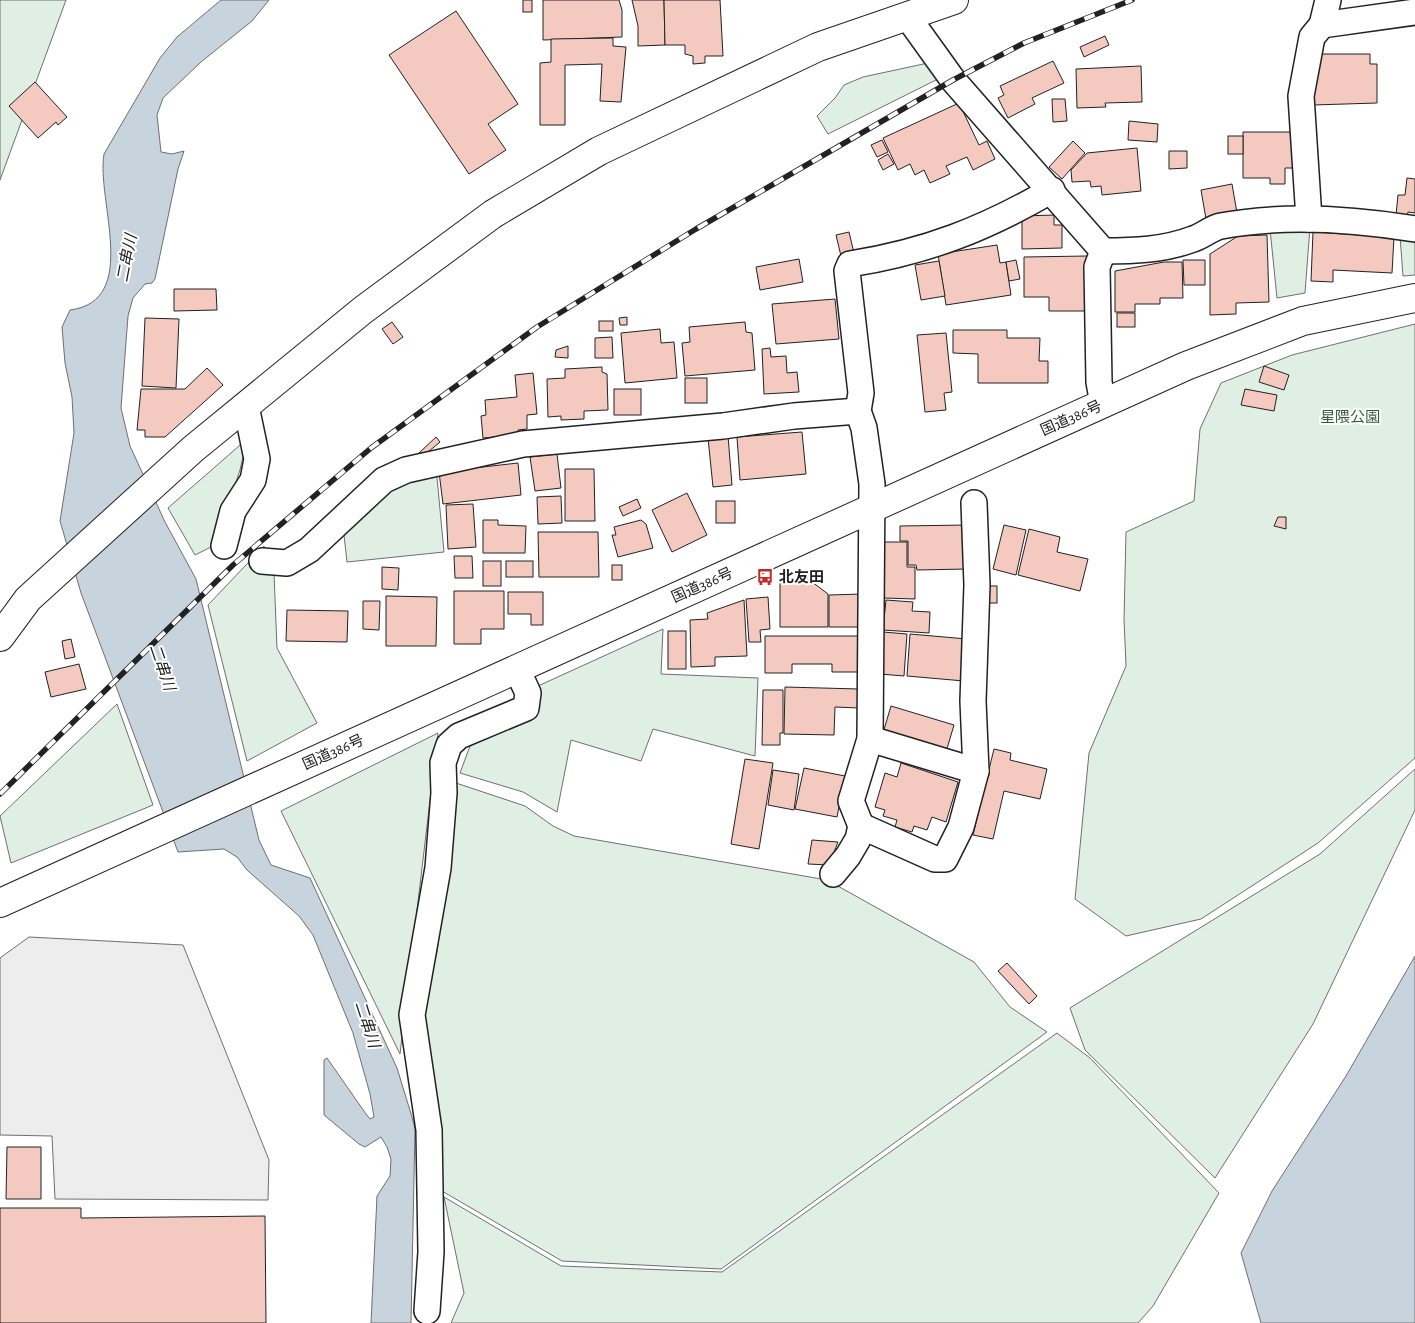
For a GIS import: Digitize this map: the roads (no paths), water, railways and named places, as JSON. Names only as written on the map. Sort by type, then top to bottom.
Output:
[{"type":"main road","points":[[0,637],[28,599],[193,449],[364,310],[493,214],[599,151],[818,47],[954,0]]},
{"type":"main road","name":"国道386号","points":[[0,903],[1186,366],[1303,322],[1415,298]]},
{"type":"street","points":[[1309,219],[1300,96],[1312,37],[1322,25],[1328,0]]},
{"type":"street","points":[[1322,25],[1415,12]]},
{"type":"street","points":[[907,16],[953,80],[1052,190],[1103,251]]},
{"type":"street","points":[[832,874],[848,856],[858,838],[861,826],[851,801],[870,739],[871,469],[864,428],[858,411],[861,393],[847,271],[850,264],[897,256],[966,234],[1012,213],[1052,190]]},
{"type":"street","points":[[1103,251],[1168,247],[1195,239],[1218,227],[1250,222],[1309,219],[1415,228]]},
{"type":"street","points":[[1103,251],[1097,267],[1098,382],[1103,404]]},
{"type":"street","points":[[224,546],[233,511],[253,480],[257,459],[246,406]]},
{"type":"street","points":[[262,561],[287,563],[309,550],[384,480],[406,470],[523,444],[723,426],[794,416],[858,411]]},
{"type":"street","points":[[861,826],[935,859],[945,859],[961,828],[976,770],[973,701],[977,585],[974,503]]},
{"type":"street","points":[[427,1312],[431,1252],[429,1130],[412,1015],[438,868],[444,793],[443,763],[449,745],[459,736],[526,708],[528,693],[517,669]]},
{"type":"street","points":[[870,739],[976,770]]},
{"type":"water","name":"二串川","points":[[221,0],[269,0],[252,21],[201,62],[163,98],[157,115],[161,152],[172,154],[184,151],[178,169],[155,279],[152,283],[145,284],[133,298],[128,316],[121,408],[130,446],[165,522],[196,579],[259,840],[271,865],[310,878],[397,1068],[415,1129],[411,1323],[371,1323],[377,1196],[390,1176],[391,1159],[381,1137],[365,1147],[324,1115],[324,1060],[327,1058],[366,1114],[370,1119],[374,1117],[370,1094],[353,1033],[313,935],[299,916],[247,870],[237,857],[224,849],[178,852],[81,593],[60,521],[74,433],[72,397],[65,363],[62,327],[70,310],[92,303],[104,288],[110,269],[111,246],[103,174],[104,154],[160,58],[177,37]]},
{"type":"water","points":[[1415,956],[1415,1323],[1261,1323],[1241,1253],[1272,1191],[1346,1076]]},
{"type":"railway","points":[[0,794],[233,565],[371,448],[537,327],[696,229],[953,80],[1024,43],[1132,0]]},
{"type":"place","name":"北友田","points":[[765,577]]},
{"type":"park label","name":"星隈公園","points":[[1350,417]]}]
